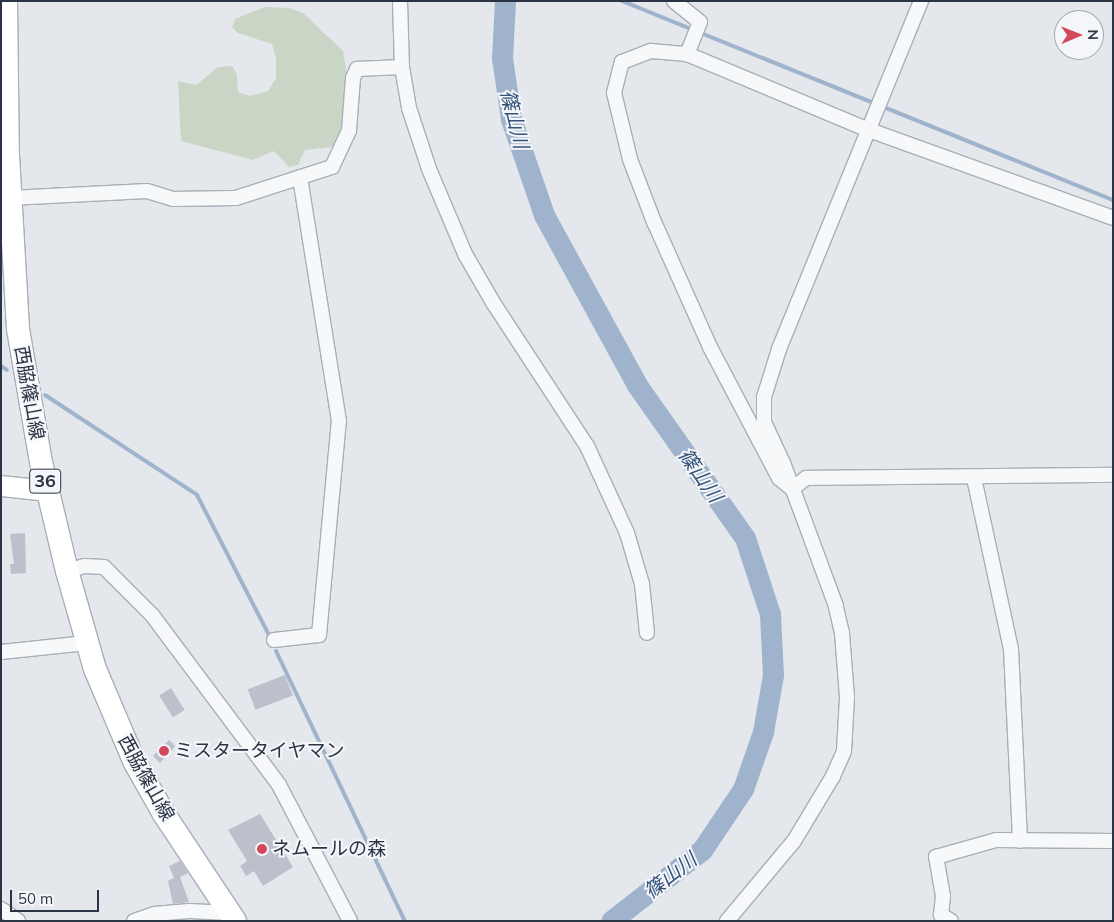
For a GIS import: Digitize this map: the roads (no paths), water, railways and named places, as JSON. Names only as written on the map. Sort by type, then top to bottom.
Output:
[{"type":"main road","name":"西脇篠山線","points":[[6,1],[10,198],[18,329],[48,491],[67,571],[87,643],[112,715],[134,761],[164,814],[232,917]]},
{"type":"main road","points":[[1,486],[48,491]]},
{"type":"street","points":[[400,1],[402,68],[409,108],[428,169],[466,254],[494,304],[586,446],[627,533],[642,584],[647,633]]},
{"type":"street","points":[[674,1],[700,22],[687,54]]},
{"type":"street","points":[[727,921],[794,841],[833,776],[844,751],[847,697],[842,633],[836,606],[792,489],[764,422],[764,397],[779,349],[921,1]]},
{"type":"street","points":[[792,489],[778,478],[710,348],[630,160],[614,93],[622,62],[651,51],[687,54],[869,130],[1113,218]]},
{"type":"street","points":[[10,198],[147,191],[173,199],[210,200],[236,198],[332,167],[340,156],[349,131],[353,78],[358,69],[402,68]]},
{"type":"street","points":[[274,640],[319,635],[339,421],[300,177]]},
{"type":"street","points":[[792,489],[806,478],[974,478],[1113,475]]},
{"type":"street","points":[[974,478],[1011,649],[1020,841]]},
{"type":"street","points":[[67,571],[84,566],[104,567],[152,615],[279,785],[350,921]]},
{"type":"street","points":[[1,652],[87,643]]},
{"type":"street","points":[[951,921],[940,916],[943,896],[936,857],[996,840],[1113,841]]},
{"type":"street","points":[[1,909],[18,921]]},
{"type":"street","points":[[134,921],[154,914],[189,911],[232,917]]},
{"type":"waterway","name":"篠山川","points":[[505,1],[502,58],[511,119],[544,215],[637,385],[745,538],[770,614],[773,675],[763,732],[743,789],[702,850],[611,921]]},
{"type":"waterway","points":[[622,1],[1113,200]]},
{"type":"waterway","points":[[1,366],[7,370]]},
{"type":"waterway","points":[[45,395],[197,495],[271,639]]},
{"type":"waterway","points":[[276,651],[405,921]]},
{"type":"place","name":"ミスタータイヤマン","points":[[164,751]]},
{"type":"place","name":"ネムールの森","points":[[262,849]]}]
